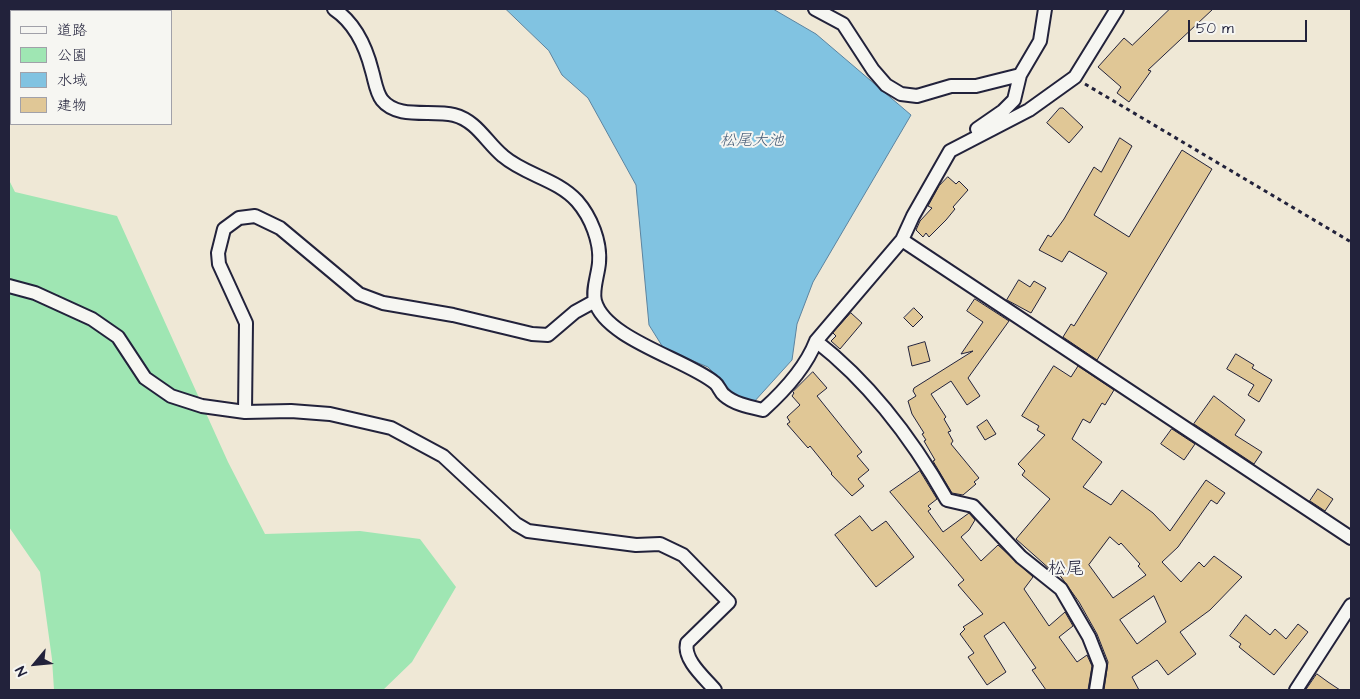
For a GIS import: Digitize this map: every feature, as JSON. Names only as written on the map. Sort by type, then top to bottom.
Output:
[{"type":"street","points":[[334,9],[353,26],[366,50],[378,93],[389,107],[402,111],[454,115],[476,126],[501,155],[566,191],[577,202],[594,230],[598,246],[599,262],[595,301],[604,316],[647,348],[715,383],[724,395],[742,405],[762,410],[799,370],[811,354],[816,341],[902,240],[913,216],[950,151],[964,142],[1029,110],[1075,77],[1117,9]]},
{"type":"street","points":[[816,9],[843,24],[882,80],[901,94],[917,96],[951,86],[976,86],[1020,76]]},
{"type":"street","points":[[964,142],[968,136],[1003,111],[1014,100],[1020,76],[1040,41],[1045,9]]},
{"type":"street","points":[[245,412],[246,323],[219,264],[218,252],[224,229],[239,218],[255,216],[280,228],[359,294],[383,303],[453,315],[532,334],[548,335],[575,312],[595,301]]},
{"type":"street","points":[[902,240],[1351,538]]},
{"type":"street","points":[[9,286],[35,293],[92,319],[118,337],[145,378],[171,396],[202,406],[245,412],[291,411],[330,414],[391,428],[443,456],[516,524],[528,531],[627,544],[660,544],[683,555],[729,602],[687,642],[688,657],[715,690]]},
{"type":"street","points":[[816,341],[843,362],[880,403],[926,462],[947,500],[973,506],[1021,557],[1061,589],[1089,637],[1100,666],[1096,690]]},
{"type":"street","points":[[1296,690],[1351,604]]},
{"type":"path","points":[[1075,77],[1351,242]]},
{"type":"green space","points":[[9,180],[15,192],[117,216],[228,462],[265,534],[360,531],[420,539],[456,587],[412,662],[383,690],[54,690],[52,659],[40,572],[9,527]]},
{"type":"water","name":"松尾大池","points":[[506,9],[773,9],[816,34],[911,115],[813,282],[797,324],[792,360],[753,403],[737,397],[708,367],[664,349],[649,325],[636,185],[588,98],[562,75],[549,51]]},
{"type":"building","points":[[1170,9],[1213,9],[1148,70],[1151,71],[1129,102],[1117,93],[1121,87],[1098,67],[1124,38],[1132,45]]},
{"type":"building","points":[[1060,108],[1063,108],[1083,127],[1069,143],[1047,123]]},
{"type":"building","points":[[1120,138],[1132,146],[1094,215],[1129,237],[1182,150],[1212,169],[1097,360],[1063,337],[1071,324],[1074,326],[1107,273],[1069,251],[1062,262],[1039,250],[1048,235],[1051,237],[1064,219],[1094,167],[1101,172]]},
{"type":"building","points":[[948,177],[956,184],[959,181],[968,190],[953,207],[955,209],[946,220],[929,237],[926,233],[923,237],[916,230],[920,221],[932,208],[928,206],[939,186]]},
{"type":"building","points":[[1019,280],[1030,287],[1034,281],[1046,288],[1031,313],[1007,300]]},
{"type":"building","points":[[975,299],[1009,321],[968,378],[980,396],[967,405],[951,381],[931,394],[946,417],[944,419],[951,431],[948,432],[953,441],[951,444],[979,478],[974,482],[976,484],[963,495],[952,493],[933,461],[935,460],[924,441],[926,440],[922,434],[924,433],[912,414],[908,401],[916,396],[913,391],[914,388],[973,351],[961,354],[983,322],[967,311]]},
{"type":"building","points":[[914,308],[923,317],[913,327],[904,318]]},
{"type":"building","points":[[851,313],[862,323],[840,349],[831,341],[836,336],[833,333]]},
{"type":"building","points":[[925,342],[930,361],[912,366],[908,347]]},
{"type":"building","points":[[1236,354],[1254,365],[1252,368],[1272,380],[1259,402],[1248,395],[1254,385],[1227,369]]},
{"type":"building","points":[[1054,366],[1071,377],[1078,366],[1114,390],[1105,405],[1102,403],[1090,423],[1083,419],[1072,439],[1102,462],[1083,487],[1111,505],[1122,490],[1153,513],[1170,531],[1206,480],[1225,493],[1217,504],[1211,500],[1178,547],[1162,562],[1181,582],[1199,562],[1204,567],[1214,556],[1242,577],[1210,610],[1180,632],[1196,654],[1168,675],[1157,660],[1132,677],[1139,690],[1104,690],[1108,662],[1097,634],[1079,602],[1054,567],[1052,571],[1016,539],[1050,499],[1022,475],[1025,471],[1018,464],[1045,435],[1037,430],[1039,426],[1022,416]],"holes":[[[1110,537],[1119,545],[1121,543],[1140,564],[1138,566],[1146,575],[1113,598],[1089,565]],[[1154,596],[1166,622],[1137,644],[1120,620]]]},
{"type":"building","points":[[813,372],[827,388],[817,396],[862,452],[857,456],[869,470],[858,479],[864,486],[852,496],[831,474],[810,446],[808,448],[787,424],[790,422],[787,417],[800,405],[792,396],[793,392]]},
{"type":"building","points":[[1214,396],[1245,420],[1235,435],[1262,452],[1254,464],[1194,424]]},
{"type":"building","points":[[987,420],[996,434],[985,440],[977,427]]},
{"type":"building","points":[[1172,429],[1195,444],[1184,460],[1161,444]]},
{"type":"building","points":[[920,471],[937,499],[928,506],[931,509],[928,511],[943,532],[969,513],[975,520],[969,530],[961,537],[981,561],[998,545],[1033,577],[1024,589],[1049,626],[1065,612],[1073,626],[1059,637],[1077,662],[1087,655],[1092,666],[1088,690],[1046,690],[1032,670],[1036,668],[1004,622],[984,636],[1006,672],[987,685],[968,657],[974,653],[960,634],[965,629],[963,627],[983,614],[958,585],[964,580],[890,492]]},
{"type":"building","points":[[1318,489],[1333,499],[1325,511],[1310,501]]},
{"type":"building","points":[[860,516],[872,531],[886,521],[914,557],[876,587],[835,535]]},
{"type":"building","points":[[1246,615],[1270,635],[1275,629],[1286,639],[1298,624],[1308,632],[1274,675],[1239,647],[1241,644],[1230,636]]},
{"type":"building","points":[[1317,674],[1328,682],[1340,690],[1306,690]]},
{"type":"district","name":"松尾","points":[[1066,570]]}]
